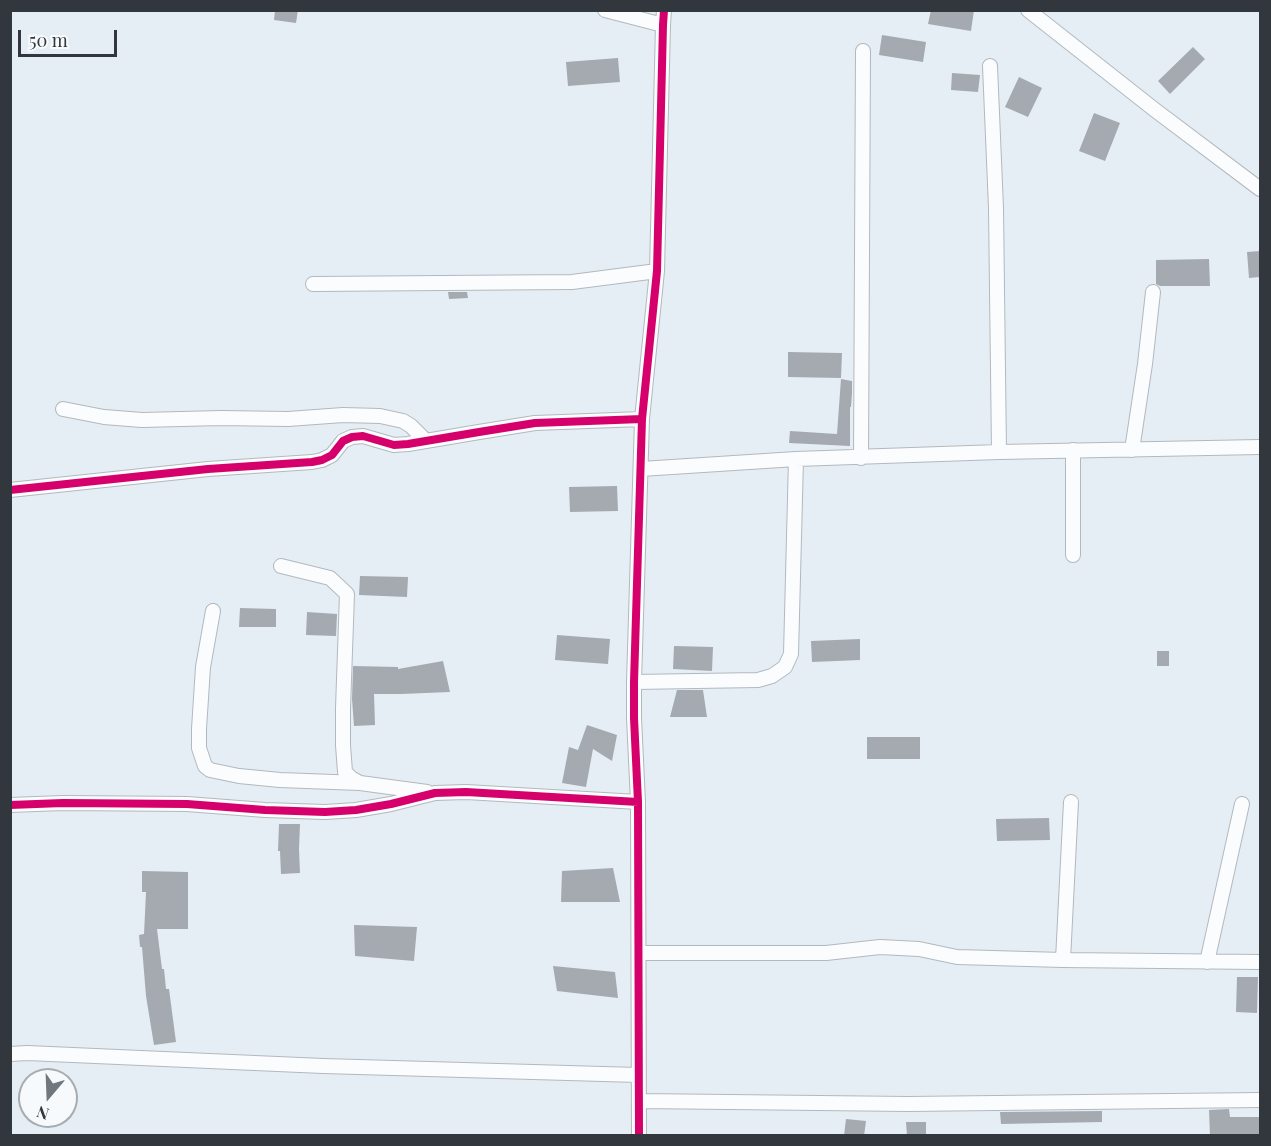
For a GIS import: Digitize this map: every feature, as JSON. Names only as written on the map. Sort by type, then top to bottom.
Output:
[{"type":"street","points":[[604,10],[663,18],[657,271],[642,418],[634,682],[638,802],[639,1136]]},
{"type":"street","points":[[1028,10],[1260,189]]},
{"type":"street","points":[[861,458],[863,51]]},
{"type":"street","points":[[990,66],[996,208],[999,452]]},
{"type":"street","points":[[313,284],[572,282],[657,271]]},
{"type":"street","points":[[1132,450],[1145,364],[1152,292]]},
{"type":"street","points":[[63,409],[104,417],[142,420],[380,416],[403,421],[426,441]]},
{"type":"street","points":[[10,490],[207,469],[312,462],[332,455],[344,441],[351,437],[363,436],[394,445],[535,423],[642,418]]},
{"type":"street","points":[[642,469],[796,459],[1073,450],[1260,447]]},
{"type":"street","points":[[1072,555],[1073,450]]},
{"type":"street","points":[[634,682],[758,680],[772,676],[785,667],[791,654],[796,459]]},
{"type":"street","points":[[281,566],[330,578],[347,594],[343,745],[345,772],[360,783]]},
{"type":"street","points":[[213,611],[203,667],[199,729],[199,748],[205,766],[210,770],[239,776],[360,783],[435,793],[466,792],[638,802]]},
{"type":"street","points":[[10,805],[186,804],[325,812],[391,804],[435,793]]},
{"type":"street","points":[[1063,960],[1071,802]]},
{"type":"street","points":[[1208,962],[1242,804]]},
{"type":"street","points":[[639,953],[826,953],[880,947],[919,949],[957,957],[1260,962]]},
{"type":"street","points":[[10,1054],[638,1075]]},
{"type":"street","points":[[639,1101],[908,1104],[1260,1100]]},
{"type":"building","points":[[275,10],[298,10],[296,23],[274,20]]},
{"type":"building","points":[[931,10],[974,10],[971,31],[928,24]]},
{"type":"building","points":[[882,35],[926,42],[923,62],[879,55]]},
{"type":"building","points":[[1193,47],[1205,59],[1170,94],[1158,81]]},
{"type":"building","points":[[618,58],[620,82],[568,86],[566,62]]},
{"type":"building","points":[[952,73],[980,75],[978,92],[951,90]]},
{"type":"building","points":[[1019,77],[1042,88],[1028,117],[1005,107]]},
{"type":"building","points":[[1094,113],[1120,123],[1105,161],[1079,151]]},
{"type":"building","points":[[1260,251],[1260,277],[1249,278],[1247,252]]},
{"type":"building","points":[[1209,259],[1210,286],[1160,286],[1156,284],[1156,260]]},
{"type":"building","points":[[448,292],[467,292],[468,298],[449,299]]},
{"type":"building","points":[[788,352],[842,353],[841,378],[788,377]]},
{"type":"building","points":[[841,379],[852,381],[850,446],[789,443],[790,431],[837,434]]},
{"type":"building","points":[[617,486],[618,511],[570,512],[569,487]]},
{"type":"building","points":[[360,576],[408,577],[407,597],[359,595]]},
{"type":"building","points":[[240,608],[276,609],[276,627],[239,627]]},
{"type":"building","points":[[307,612],[337,614],[336,636],[306,635]]},
{"type":"building","points":[[557,635],[610,639],[608,664],[555,660]]},
{"type":"building","points":[[860,639],[860,660],[812,662],[811,641]]},
{"type":"building","points":[[674,646],[713,647],[712,671],[673,669]]},
{"type":"building","points":[[1157,651],[1169,651],[1169,666],[1157,666]]},
{"type":"building","points":[[443,661],[450,692],[374,694],[375,725],[354,726],[353,666],[398,667],[398,669]]},
{"type":"building","points":[[677,690],[703,690],[707,717],[670,717]]},
{"type":"building","points":[[587,725],[617,735],[612,761],[593,749],[586,787],[562,783],[569,747],[578,750]]},
{"type":"building","points":[[867,737],[920,737],[920,759],[867,759]]},
{"type":"building","points":[[1049,818],[1050,840],[997,841],[996,819]]},
{"type":"building","points":[[279,824],[300,824],[300,873],[281,874],[280,851],[278,851]]},
{"type":"building","points":[[613,868],[620,902],[561,902],[562,871]]},
{"type":"building","points":[[142,871],[188,872],[188,929],[157,929],[166,989],[169,989],[176,1042],[154,1045],[139,935],[144,934],[146,892],[142,892]]},
{"type":"building","points":[[354,925],[417,927],[414,961],[355,956]]},
{"type":"building","points":[[553,966],[615,972],[618,998],[557,991]]},
{"type":"building","points":[[1237,977],[1258,977],[1257,1013],[1236,1012]]},
{"type":"building","points":[[1229,1109],[1230,1117],[1260,1117],[1260,1136],[1210,1136],[1209,1110]]},
{"type":"building","points":[[1102,1111],[1102,1122],[1001,1124],[1000,1112]]},
{"type":"building","points":[[846,1119],[866,1121],[864,1136],[844,1136]]},
{"type":"building","points":[[906,1122],[926,1122],[926,1136],[907,1136]]},
{"type":"cycle path","points":[[639,1136],[638,802],[634,682],[642,419],[657,271],[664,10]]},
{"type":"cycle path","points":[[10,490],[208,469],[312,462],[332,455],[343,441],[352,437],[363,436],[394,445],[535,423],[642,419]]},
{"type":"cycle path","points":[[10,805],[187,804],[325,812],[391,804],[435,793],[466,792],[638,802]]}]
